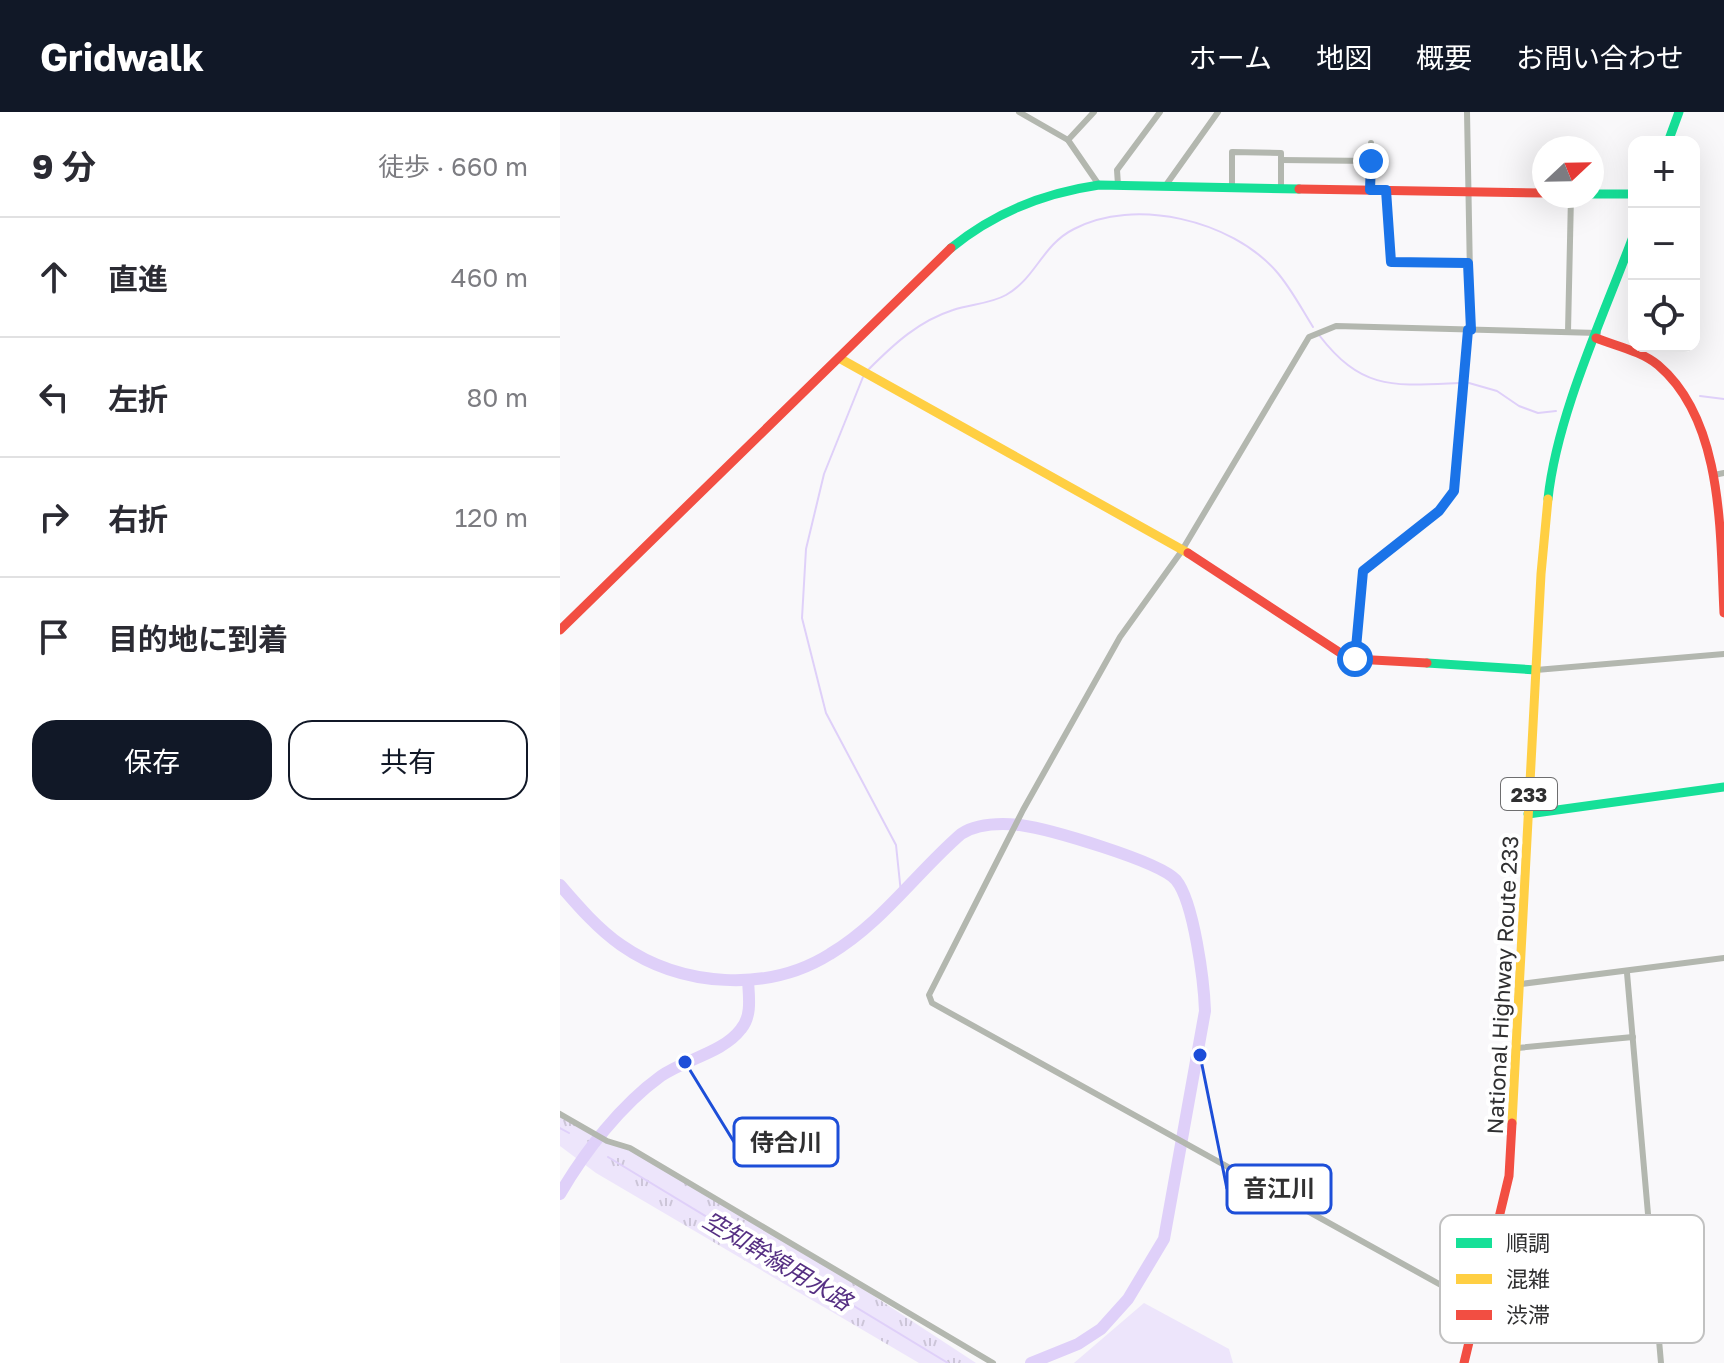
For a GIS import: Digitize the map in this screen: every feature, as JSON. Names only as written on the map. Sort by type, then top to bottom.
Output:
[{"type":"main road","points":[[1670,136],[1679,112]]},
{"type":"main road","points":[[560,630],[978,225],[1030,199],[1099,185],[1532,193]]},
{"type":"main road","points":[[1604,194],[1628,194]]},
{"type":"main road","name":"National Highway Route 233","points":[[1500,1215],[1509,1176],[1536,670],[1551,472],[1628,251]]},
{"type":"main road","points":[[1597,336],[1655,362],[1669,373],[1686,398],[1719,474],[1724,613]]},
{"type":"main road","points":[[839,358],[1181,552],[1355,659],[1536,670]]},
{"type":"main road","points":[[1528,814],[1724,787]]},
{"type":"main road","name":"National Highway Route 233","points":[[1464,1363],[1469,1343]]},
{"type":"street","points":[[1019,112],[1068,140],[1099,185]]},
{"type":"street","points":[[1068,140],[1094,112]]},
{"type":"street","points":[[1118,185],[1117,170],[1160,112]]},
{"type":"street","points":[[1166,185],[1218,112]]},
{"type":"street","points":[[1355,659],[1363,571],[1439,511],[1454,491],[1470,330],[1467,112]]},
{"type":"street","points":[[1370,190],[1371,143]]},
{"type":"street","points":[[1232,188],[1232,152],[1281,153],[1281,188]]},
{"type":"street","points":[[1281,160],[1371,161]]},
{"type":"street","points":[[1386,190],[1391,262],[1468,263]]},
{"type":"street","points":[[1568,332],[1571,208]]},
{"type":"street","points":[[1440,1284],[932,1003],[929,995],[1023,810],[1120,637],[1181,552],[1309,337],[1336,326],[1568,332],[1597,336]]},
{"type":"street","points":[[1536,670],[1724,654]]},
{"type":"street","points":[[1521,984],[1627,973],[1724,958]]},
{"type":"street","points":[[1627,973],[1648,1215]]},
{"type":"street","points":[[1517,1048],[1633,1037]]},
{"type":"street","points":[[560,1114],[607,1141],[630,1148],[993,1363]]},
{"type":"street","points":[[1659,1343],[1661,1363]]},
{"type":"green space","points":[[560,1114],[606,1141],[615,1141],[799,1247],[976,1363],[919,1363],[596,1173],[560,1146]]},
{"type":"green space","points":[[1144,1303],[1229,1349],[1233,1363],[1074,1363]]},
{"type":"waterway","points":[[869,369],[898,342],[929,320],[1006,295],[1025,280],[1054,244],[1074,229],[1125,215],[1181,219],[1234,238],[1257,253],[1276,271],[1313,327]]},
{"type":"waterway","points":[[1319,335],[1350,367],[1365,376],[1397,384],[1459,383]]},
{"type":"waterway","points":[[863,377],[824,474],[806,549],[802,618],[826,713],[896,845],[901,893]]},
{"type":"waterway","points":[[1469,383],[1497,391],[1519,406],[1538,413],[1556,411]]},
{"type":"waterway","points":[[1700,396],[1724,399]]},
{"type":"waterway","points":[[560,885],[604,932],[645,959],[670,970],[725,980],[780,975],[806,967],[830,954],[866,928],[961,834],[982,826],[1020,825],[1054,833],[1127,855],[1166,872],[1176,880],[1193,923],[1205,1011],[1164,1239],[1128,1299],[1101,1329],[1078,1344],[1031,1363]]},
{"type":"waterway","points":[[560,1194],[592,1145],[646,1088],[671,1070],[724,1044],[741,1029],[748,1012],[748,981]]},
{"type":"waterway","name":"空知幹線用水路","points":[[560,1128],[569,1133]]},
{"type":"waterway","name":"空知幹線用水路","points":[[608,1157],[948,1363]]},
{"type":"traffic: fast","points":[[1670,136],[1679,112]]},
{"type":"traffic: fast","points":[[951,248],[985,224],[1020,206],[1058,193],[1099,185],[1299,189]]},
{"type":"traffic: fast","points":[[1604,194],[1628,194]]},
{"type":"traffic: fast","points":[[1548,499],[1571,399],[1628,249]]},
{"type":"traffic: fast","points":[[1427,663],[1536,670]]},
{"type":"traffic: fast","points":[[1528,814],[1724,787]]},
{"type":"traffic: slow","points":[[839,358],[1188,553]]},
{"type":"traffic: slow","points":[[1512,1123],[1541,574],[1548,499]]},
{"type":"traffic: jam","points":[[1299,189],[1532,193]]},
{"type":"traffic: jam","points":[[560,630],[951,248]]},
{"type":"traffic: jam","points":[[1596,338],[1636,352],[1658,365],[1680,388],[1696,416],[1707,447],[1719,515],[1724,613]]},
{"type":"traffic: jam","points":[[1188,553],[1342,654],[1355,659],[1427,663]]},
{"type":"traffic: jam","points":[[1500,1215],[1509,1176],[1512,1123]]},
{"type":"traffic: jam","points":[[1464,1363],[1469,1343]]},
{"type":"place","name":"音江川","points":[[1200,1055]]},
{"type":"place","name":"侍合川","points":[[685,1062]]},
{"type":"route","points":[[1355,659],[1363,571],[1377,556],[1439,511],[1454,491],[1468,330],[1471,330],[1468,263],[1391,262],[1386,190],[1370,190],[1371,161]]}]
